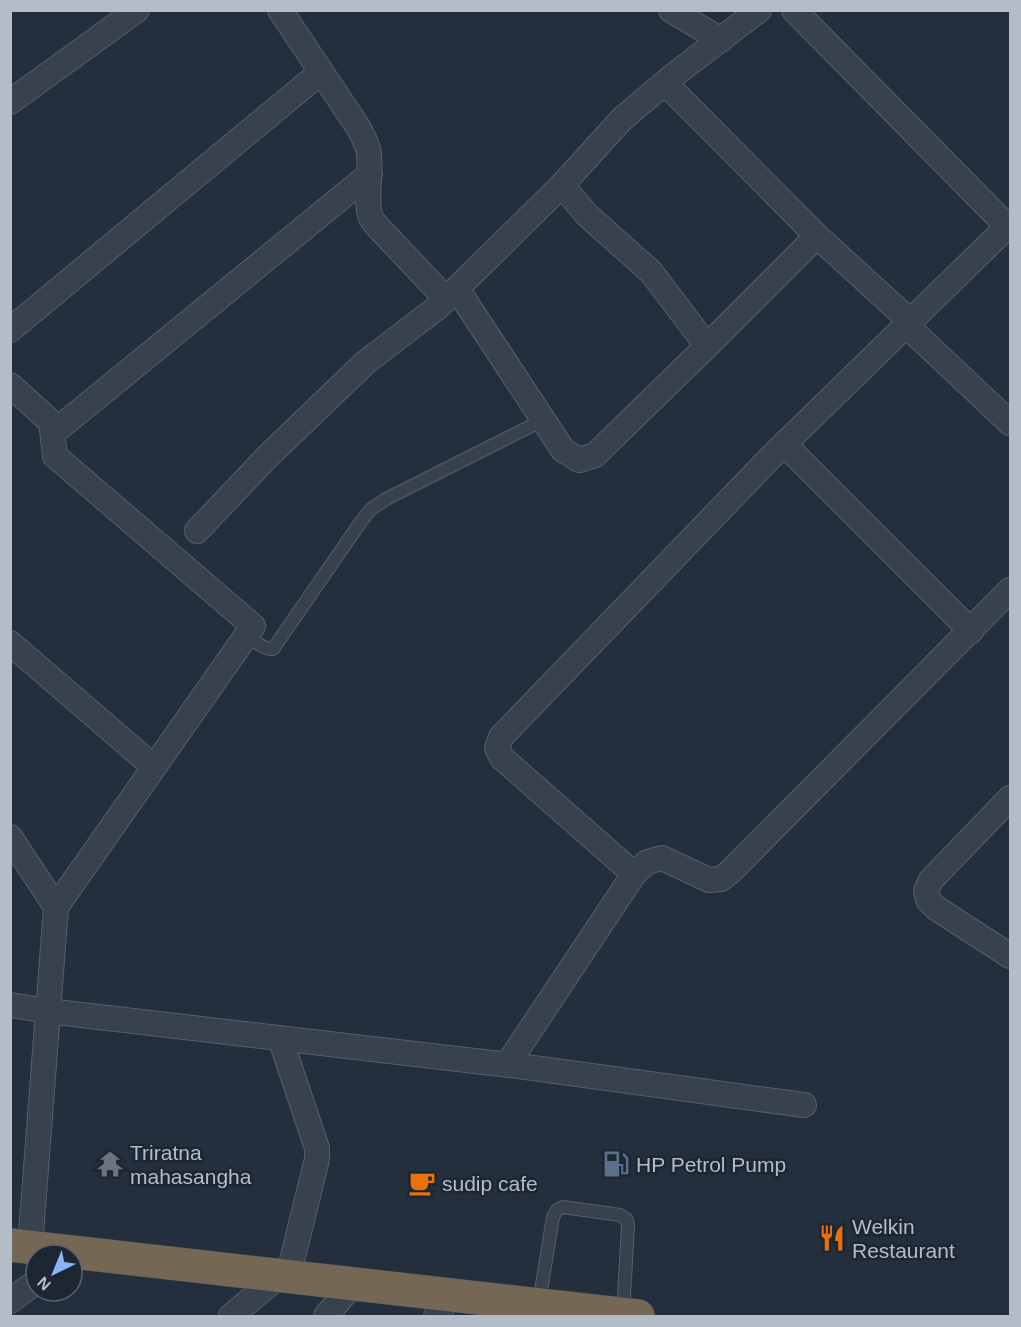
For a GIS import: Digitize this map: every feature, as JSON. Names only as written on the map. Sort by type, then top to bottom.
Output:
[{"type":"highway","points":[[84,1255],[353,1284],[443,1306],[559,1310],[631,1316]]},
{"type":"street","points":[[280,10],[364,138],[368,150],[371,218],[452,294],[563,450],[579,460],[596,455],[817,236]]},
{"type":"street","points":[[671,10],[721,40]]},
{"type":"street","points":[[197,531],[267,457],[366,362],[452,294],[562,185],[622,119],[759,10]]},
{"type":"street","points":[[634,874],[502,758],[497,748],[501,737],[784,444],[1010,226],[794,10]]},
{"type":"street","points":[[14,92],[126,14]]},
{"type":"street","points":[[10,330],[321,72]]},
{"type":"street","points":[[665,83],[817,236],[1011,423]]},
{"type":"street","points":[[52,433],[370,174]]},
{"type":"street","points":[[562,185],[587,215],[651,272],[708,346]]},
{"type":"street","points":[[10,385],[51,422],[56,456],[253,626],[56,907],[48,1011],[20,1246]]},
{"type":"street","points":[[784,444],[971,631]]},
{"type":"street","points":[[507,1065],[634,874],[647,862],[662,858],[709,880],[721,879],[1011,591]]},
{"type":"street","points":[[10,643],[154,767]]},
{"type":"street","points":[[1011,798],[931,880],[926,891],[928,900],[936,908],[1011,956]]},
{"type":"street","points":[[10,837],[56,907]]},
{"type":"street","points":[[10,1005],[507,1065],[804,1105]]},
{"type":"street","points":[[231,1317],[284,1276],[317,1159],[317,1149],[280,1038]]},
{"type":"street","points":[[326,1317],[353,1284]]},
{"type":"street","points":[[10,1301],[24,1291]]},
{"type":"lane","points":[[247,635],[265,648],[273,649],[371,509],[386,499],[543,420]]},
{"type":"lane","points":[[559,1310],[553,1217],[556,1210],[563,1208],[620,1215],[627,1220],[631,1316]]},
{"type":"place","name":"Triratna mahasangha","points":[[110,1164]]},
{"type":"place","name":"HP Petrol Pump","points":[[616,1164]]},
{"type":"place","name":"sudip cafe","points":[[422,1183]]},
{"type":"place","name":"Welkin Restaurant","points":[[832,1238]]}]
